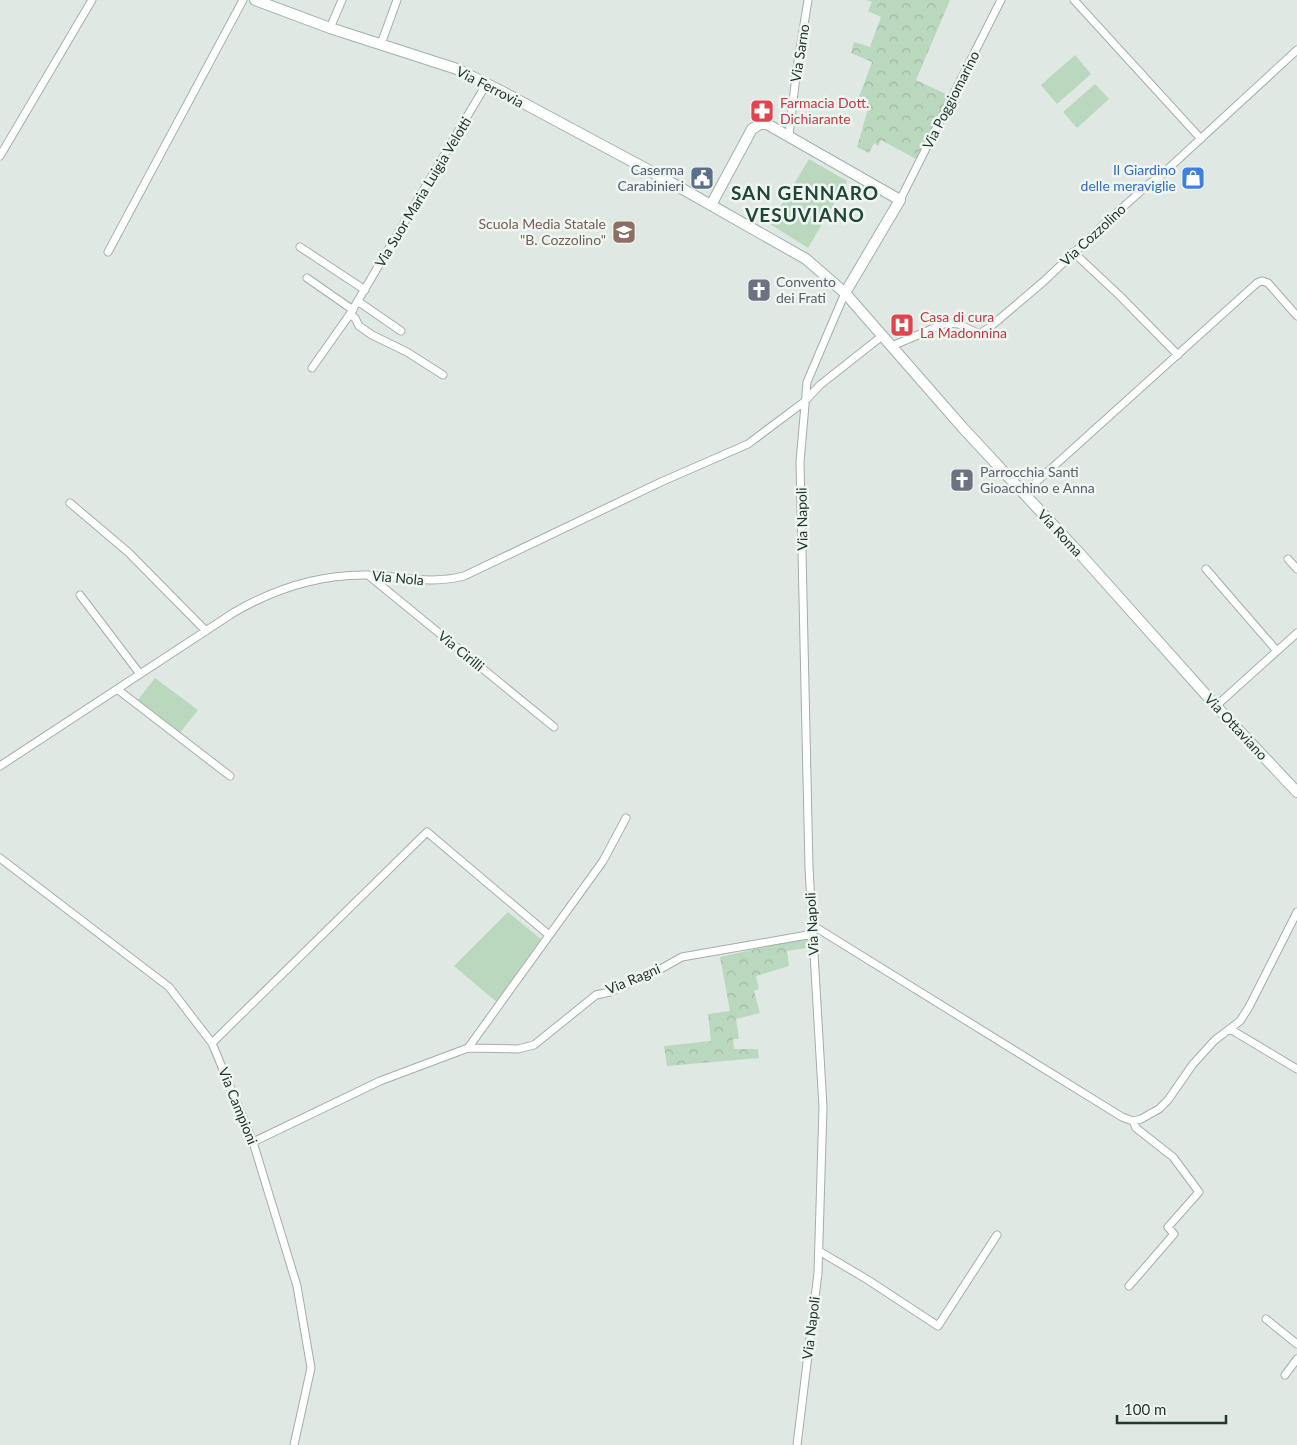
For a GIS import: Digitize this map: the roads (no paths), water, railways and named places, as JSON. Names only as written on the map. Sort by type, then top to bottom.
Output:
[{"type":"main road","name":"Via Ferrovia","points":[[255,0],[330,28],[457,69],[711,204],[806,259],[845,293]]},
{"type":"main road","points":[[711,204],[752,129],[760,124],[767,124],[789,135],[900,200],[845,293]]},
{"type":"main road","name":"Via Roma","points":[[845,293],[1023,494],[1082,556],[1176,661]]},
{"type":"main road","name":"Via Ottaviano","points":[[1176,661],[1297,792]]},
{"type":"street","points":[[0,156],[92,0]]},
{"type":"street","points":[[108,252],[243,0]]},
{"type":"street","points":[[330,28],[342,0]]},
{"type":"street","points":[[381,44],[397,0]]},
{"type":"street","name":"Via Sarno","points":[[789,135],[808,0]]},
{"type":"street","name":"Via Poggiomarino","points":[[900,200],[1001,0]]},
{"type":"street","points":[[1074,0],[1201,139]]},
{"type":"street","name":"Via Cozzolino","points":[[892,346],[946,323],[959,324],[977,333],[981,333],[990,327],[1043,282],[1073,252],[1201,139],[1297,50]]},
{"type":"street","name":"Via Suor Maria Luigia Velotti","points":[[312,368],[359,302],[487,84]]},
{"type":"street","points":[[300,247],[365,290]]},
{"type":"street","points":[[1073,252],[1119,295],[1178,355]]},
{"type":"street","points":[[308,278],[352,312],[359,326],[372,335],[407,352],[443,375]]},
{"type":"street","points":[[1023,494],[1257,283],[1262,281],[1268,283],[1297,316]]},
{"type":"street","name":"Via Napoli","points":[[797,1445],[818,1272],[823,1107],[809,868],[800,462],[806,382],[845,293]]},
{"type":"street","points":[[359,302],[401,331]]},
{"type":"street","name":"Via Nola","points":[[0,766],[253,601],[282,590],[321,579],[368,575],[433,581],[450,580],[464,576],[661,482],[748,444],[804,402],[820,385],[882,336]]},
{"type":"street","points":[[70,502],[128,552],[206,631]]},
{"type":"street","points":[[1288,559],[1297,569]]},
{"type":"street","points":[[1206,569],[1277,651]]},
{"type":"street","name":"Via Cirilli","points":[[368,575],[554,727]]},
{"type":"street","points":[[80,595],[140,674]]},
{"type":"street","points":[[1216,706],[1297,634]]},
{"type":"street","points":[[117,689],[230,776]]},
{"type":"street","points":[[468,1048],[603,861],[626,818]]},
{"type":"street","points":[[212,1043],[427,832],[549,935]]},
{"type":"street","name":"Via Campioni","points":[[0,858],[169,987],[212,1043],[253,1142],[297,1286],[311,1368],[294,1445]]},
{"type":"street","points":[[812,925],[1122,1118],[1132,1121],[1148,1116],[1168,1100],[1193,1064],[1215,1040],[1240,1021],[1297,912]]},
{"type":"street","name":"Via Ragni","points":[[253,1142],[380,1081],[468,1048],[518,1049],[534,1045],[596,995],[610,992],[657,971],[682,957],[813,934]]},
{"type":"street","points":[[1230,1029],[1297,1069]]},
{"type":"street","points":[[1129,1286],[1174,1234],[1168,1227],[1199,1192],[1173,1157],[1136,1128],[1132,1121]]},
{"type":"street","points":[[818,1251],[868,1280],[938,1326],[997,1235]]},
{"type":"street","points":[[1266,1319],[1297,1344]]},
{"type":"street","points":[[1285,1375],[1297,1359]]},
{"type":"place","name":"Farmacia Dott. Dichiarante","points":[[762,111]]},
{"type":"place","name":"Caserma Carabinieri","points":[[702,178]]},
{"type":"place","name":"Il Giardino delle meraviglie","points":[[1193,178]]},
{"type":"place","name":"Scuola Media Statale \"B. Cozzolino\"","points":[[624,232]]},
{"type":"place","name":"Convento dei Frati","points":[[759,290]]},
{"type":"place","name":"Casa di cura La Madonnina","points":[[902,325]]},
{"type":"place","name":"Parrocchia Santi Gioacchino e Anna","points":[[962,480]]},
{"type":"district","name":"SAN GENNARO VESUVIANO","points":[[805,204]]}]
